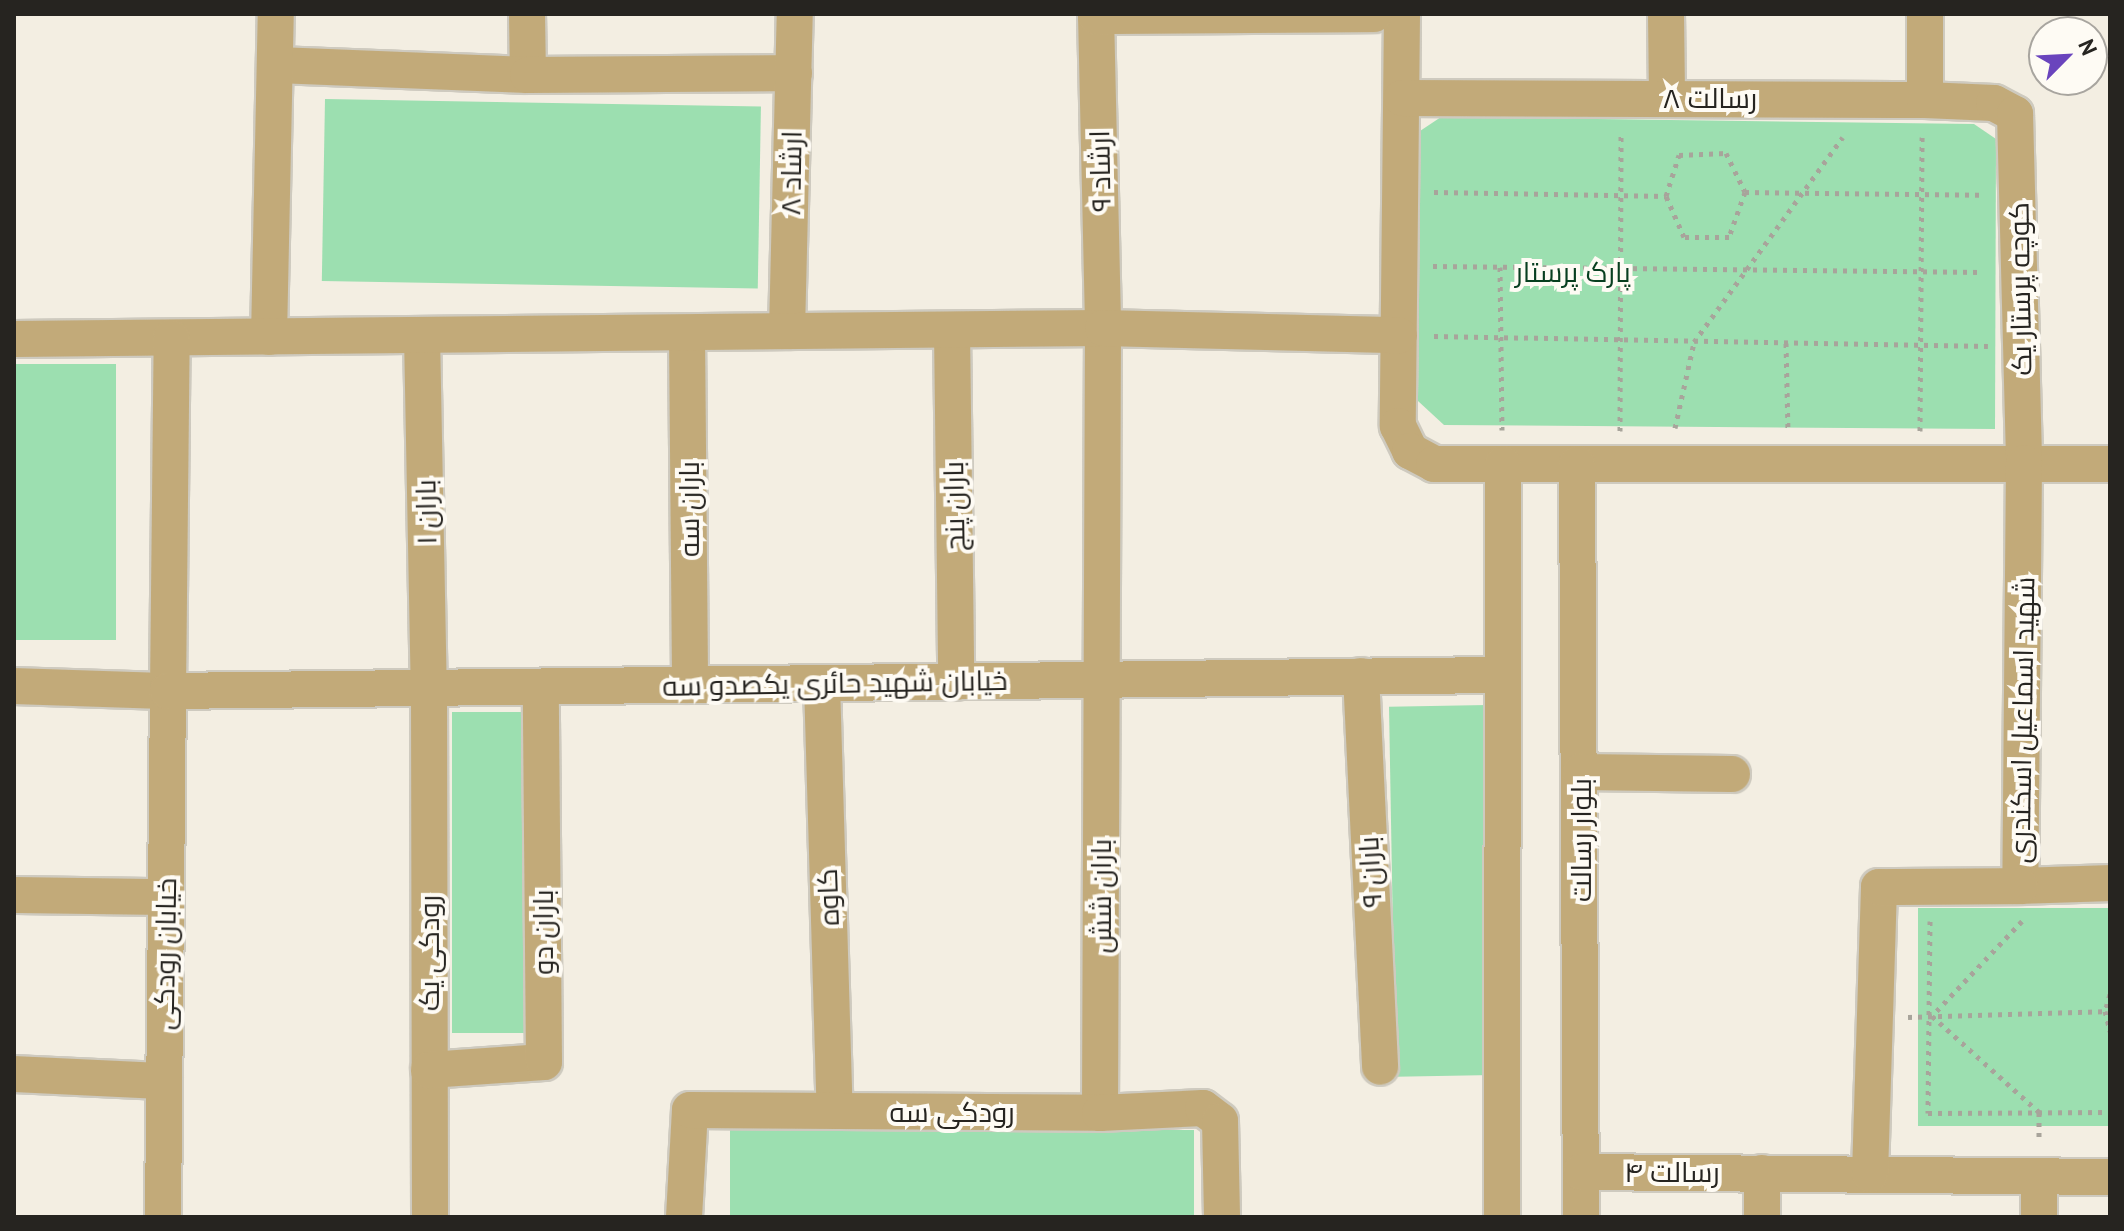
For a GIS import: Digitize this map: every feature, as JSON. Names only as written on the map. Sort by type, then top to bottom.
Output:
[{"type":"street","points":[[269,337],[276,14]]},
{"type":"street","points":[[527,14],[528,75]]},
{"type":"street","name":"ارشاد ۸","points":[[787,331],[795,14]]},
{"type":"street","points":[[1096,15],[1374,14]]},
{"type":"street","points":[[1402,14],[1398,426],[1410,451],[1434,464],[2110,464]]},
{"type":"street","points":[[1666,14],[1667,98]]},
{"type":"street","points":[[1925,14],[1925,100]]},
{"type":"street","name":"ارشاد ۹","points":[[1096,15],[1103,328],[1101,680]]},
{"type":"street","points":[[277,65],[528,75],[794,73]]},
{"type":"street","name":"رسالت ۸","points":[[1402,98],[1925,100],[1994,103],[2015,114]]},
{"type":"street","name":"کوچه پرستار یک","points":[[2015,114],[2024,463]]},
{"type":"street","points":[[14,339],[1103,328],[1399,335]]},
{"type":"street","name":"باران پنج","points":[[952,330],[956,682]]},
{"type":"street","name":"باران سه","points":[[687,333],[690,685]]},
{"type":"street","name":"باران ۱","points":[[422,335],[429,688]]},
{"type":"street","name":"خیابان رودکی","points":[[163,1217],[172,338]]},
{"type":"street","name":"شهید اسماعیل اسکندری","points":[[2024,463],[2017,908],[2110,883]]},
{"type":"street","points":[[1502,1217],[1503,464]]},
{"type":"street","name":"بلوار رسالت","points":[[1577,464],[1581,1217]]},
{"type":"street","name":"خیابان شهید حائری یکصدو سه","points":[[14,686],[168,691],[1503,675]]},
{"type":"street","name":"باران ۹","points":[[1361,676],[1380,1067]]},
{"type":"street","name":"باران شش","points":[[1100,1113],[1101,680]]},
{"type":"street","name":"کاوه","points":[[822,684],[835,1111]]},
{"type":"street","name":"باران دو","points":[[429,1070],[544,1062],[541,687]]},
{"type":"street","name":"رودکی یک","points":[[429,688],[430,1217]]},
{"type":"street","points":[[1581,772],[1732,774]]},
{"type":"street","points":[[1870,1174],[1879,887],[2017,908]]},
{"type":"street","points":[[14,895],[166,897]]},
{"type":"street","points":[[14,1074],[164,1081]]},
{"type":"street","name":"رودکی سه","points":[[684,1217],[690,1110],[1100,1113],[1203,1108],[1220,1121],[1222,1217]]},
{"type":"street","name":"رسالت ۴","points":[[1581,1172],[2110,1177]]},
{"type":"street","points":[[1762,1173],[1762,1217]]},
{"type":"street","points":[[2039,1177],[2039,1217]]},
{"type":"path","points":[[1620,464],[1621,98]]},
{"type":"path","points":[[1667,464],[1694,342],[1870,99]]},
{"type":"path","points":[[1920,464],[1918,195],[1925,100]]},
{"type":"path","points":[[1710,153],[1726,153],[1745,192],[1729,237],[1684,237],[1666,196],[1679,155],[1710,153]]},
{"type":"path","points":[[1401,191],[1666,196]]},
{"type":"path","points":[[1745,192],[2017,195]]},
{"type":"path","points":[[1400,266],[2019,273]]},
{"type":"path","points":[[1500,267],[1503,464]]},
{"type":"path","points":[[1399,335],[1920,346],[2021,345]]},
{"type":"path","points":[[1786,343],[1788,464]]},
{"type":"path","points":[[1932,1016],[2017,908],[2038,919]]},
{"type":"path","points":[[1945,920],[1930,920],[1932,1016],[1928,1113],[2110,1112]]},
{"type":"path","points":[[2110,994],[2105,1011],[2110,1031]]},
{"type":"path","points":[[1875,1017],[2105,1011]]},
{"type":"path","points":[[1932,1016],[2039,1112],[2039,1177]]},
{"type":"green space","points":[[325,99],[761,107],[758,289],[322,281]]},
{"type":"green space","name":"پارک پرستار","points":[[1441,117],[1974,124],[1996,139],[1995,429],[1444,425],[1418,401],[1420,131]]},
{"type":"green space","points":[[14,364],[116,364],[116,640],[14,640]]},
{"type":"green space","points":[[1487,705],[1493,1075],[1395,1077],[1389,707]]},
{"type":"green space","points":[[452,712],[535,712],[535,1033],[452,1033]]},
{"type":"green space","points":[[1918,908],[2110,908],[2110,1126],[1918,1126]]},
{"type":"green space","points":[[730,1130],[1194,1130],[1194,1217],[730,1217]]}]
